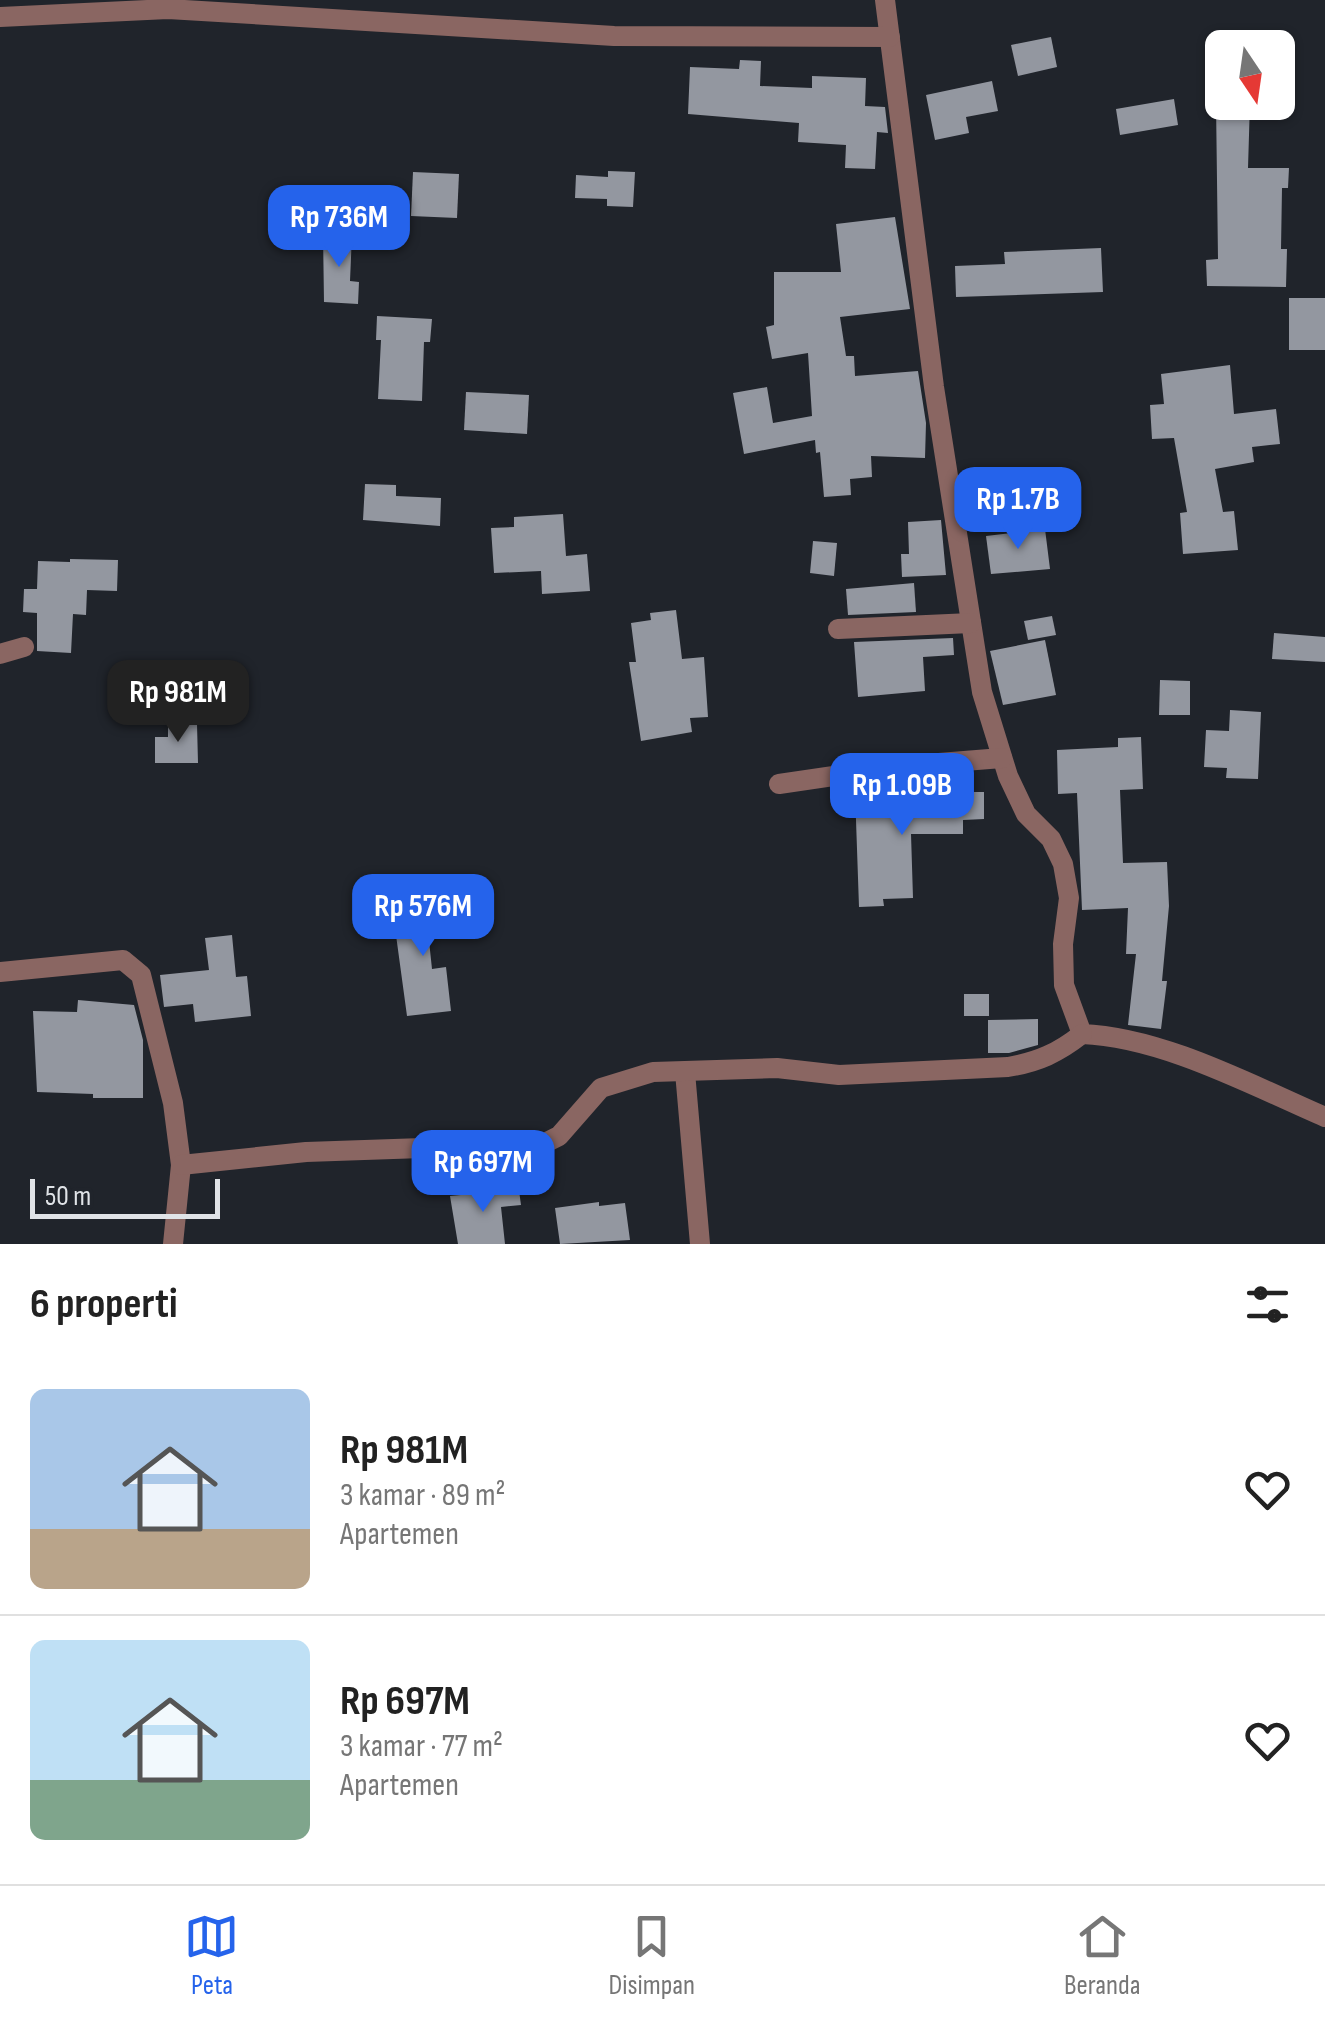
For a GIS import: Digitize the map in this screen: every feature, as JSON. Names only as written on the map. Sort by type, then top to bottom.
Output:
[{"type":"street","points":[[885,0],[934,387],[982,692],[1002,758],[1026,814],[1050,839],[1063,864],[1069,898],[1063,944],[1064,985],[1082,1034]]},
{"type":"street","points":[[0,17],[168,8],[614,36],[739,40],[890,37]]},
{"type":"street","points":[[838,629],[971,622]]},
{"type":"street","points":[[0,654],[24,648]]},
{"type":"street","points":[[779,784],[902,766],[1002,758]]},
{"type":"street","points":[[0,972],[122,960],[140,975],[173,1104],[182,1165],[173,1244]]},
{"type":"street","points":[[182,1165],[306,1152],[543,1144],[560,1136],[601,1088],[653,1072],[777,1068],[838,1075],[1008,1067],[1034,1063],[1059,1052],[1082,1034],[1115,1035],[1218,1070],[1325,1116]]},
{"type":"street","points":[[685,1072],[700,1244]]},
{"type":"building","points":[[1051,37],[1057,67],[1018,76],[1011,45]]},
{"type":"building","points":[[740,60],[761,61],[760,86],[812,88],[812,76],[866,78],[865,106],[885,107],[888,133],[877,132],[875,169],[845,168],[846,145],[798,142],[799,123],[688,114],[690,67],[739,69]]},
{"type":"building","points":[[992,81],[998,111],[966,117],[969,133],[935,140],[926,95]]},
{"type":"building","points":[[1174,99],[1178,125],[1120,135],[1116,109]]},
{"type":"building","points":[[1216,120],[1249,120],[1248,168],[1289,168],[1288,188],[1282,188],[1281,249],[1287,249],[1286,287],[1207,286],[1206,260],[1218,259]]},
{"type":"building","points":[[608,171],[635,172],[633,207],[607,206],[607,199],[575,198],[576,175],[608,177]]},
{"type":"building","points":[[413,172],[459,174],[457,218],[411,216]]},
{"type":"building","points":[[895,217],[910,309],[840,317],[846,356],[854,356],[855,376],[918,371],[926,423],[925,458],[871,456],[872,477],[850,479],[851,495],[824,497],[820,452],[816,453],[815,440],[744,454],[733,393],[767,387],[773,423],[812,416],[808,353],[772,359],[766,327],[774,325],[774,272],[841,272],[836,224]]},
{"type":"building","points":[[323,233],[352,234],[350,281],[359,282],[358,304],[324,302]]},
{"type":"building","points":[[1101,248],[1103,292],[956,297],[955,266],[1005,264],[1004,252]]},
{"type":"building","points":[[1289,298],[1325,298],[1325,350],[1289,350]]},
{"type":"building","points":[[377,316],[432,319],[430,342],[424,342],[422,401],[378,399],[381,340],[376,340]]},
{"type":"building","points":[[1230,365],[1234,414],[1276,409],[1280,444],[1252,447],[1254,462],[1215,469],[1223,512],[1234,511],[1238,550],[1183,554],[1180,513],[1187,512],[1174,438],[1152,439],[1150,405],[1164,404],[1161,374]]},
{"type":"building","points":[[466,392],[529,395],[527,434],[464,430]]},
{"type":"building","points":[[365,484],[396,485],[396,496],[441,498],[440,526],[363,520]]},
{"type":"building","points":[[563,514],[566,556],[587,554],[590,591],[542,594],[541,571],[494,573],[491,528],[514,527],[514,517]]},
{"type":"building","points":[[941,520],[946,575],[902,577],[901,554],[909,554],[908,522]]},
{"type":"building","points":[[1045,529],[1050,569],[991,574],[986,536]]},
{"type":"building","points":[[813,541],[837,543],[834,576],[810,573]]},
{"type":"building","points":[[118,560],[117,591],[87,590],[86,615],[73,614],[71,653],[37,651],[37,613],[23,612],[24,589],[37,589],[38,561]]},
{"type":"building","points":[[914,583],[916,612],[848,615],[846,589]]},
{"type":"building","points":[[676,610],[682,659],[704,657],[708,717],[690,718],[692,732],[641,741],[629,662],[636,662],[631,623],[651,620],[650,613]]},
{"type":"building","points":[[1052,616],[1056,635],[1028,640],[1024,621]]},
{"type":"building","points":[[1274,633],[1325,637],[1325,662],[1272,659]]},
{"type":"building","points":[[953,638],[954,655],[923,657],[925,691],[858,697],[854,642]]},
{"type":"building","points":[[1045,640],[1056,695],[1003,705],[990,651]]},
{"type":"building","points":[[1160,680],[1190,681],[1190,715],[1159,715]]},
{"type":"building","points":[[1230,710],[1261,712],[1258,779],[1226,778],[1227,768],[1204,767],[1206,730],[1229,731]]},
{"type":"building","points":[[168,724],[197,724],[198,763],[155,763],[155,737],[168,737]]},
{"type":"building","points":[[1141,737],[1143,789],[1120,790],[1123,863],[1167,862],[1169,906],[1162,981],[1167,981],[1161,1029],[1128,1025],[1136,954],[1126,954],[1128,908],[1082,910],[1077,793],[1058,794],[1057,750],[1118,747],[1118,738]]},
{"type":"building","points":[[855,791],[894,791],[894,805],[938,804],[938,792],[984,792],[984,819],[963,820],[963,834],[911,834],[913,898],[883,899],[884,906],[859,907]]},
{"type":"building","points":[[456,905],[458,927],[428,931],[432,969],[446,967],[451,1011],[407,1016],[393,913]]},
{"type":"building","points":[[232,935],[236,977],[247,976],[251,1016],[195,1022],[193,1004],[164,1007],[160,975],[209,970],[205,938]]},
{"type":"building","points":[[964,994],[989,994],[989,1016],[964,1016]]},
{"type":"building","points":[[78,1000],[134,1005],[143,1040],[143,1098],[37,1092],[33,1011],[77,1012]]},
{"type":"building","points":[[1038,1019],[1038,1045],[1009,1053],[988,1053],[988,1020]]},
{"type":"building","points":[[518,1183],[521,1205],[501,1207],[505,1244],[458,1244],[450,1196],[493,1192],[492,1186]]},
{"type":"building","points":[[599,1202],[599,1206],[625,1203],[630,1240],[560,1244],[555,1208]]}]
